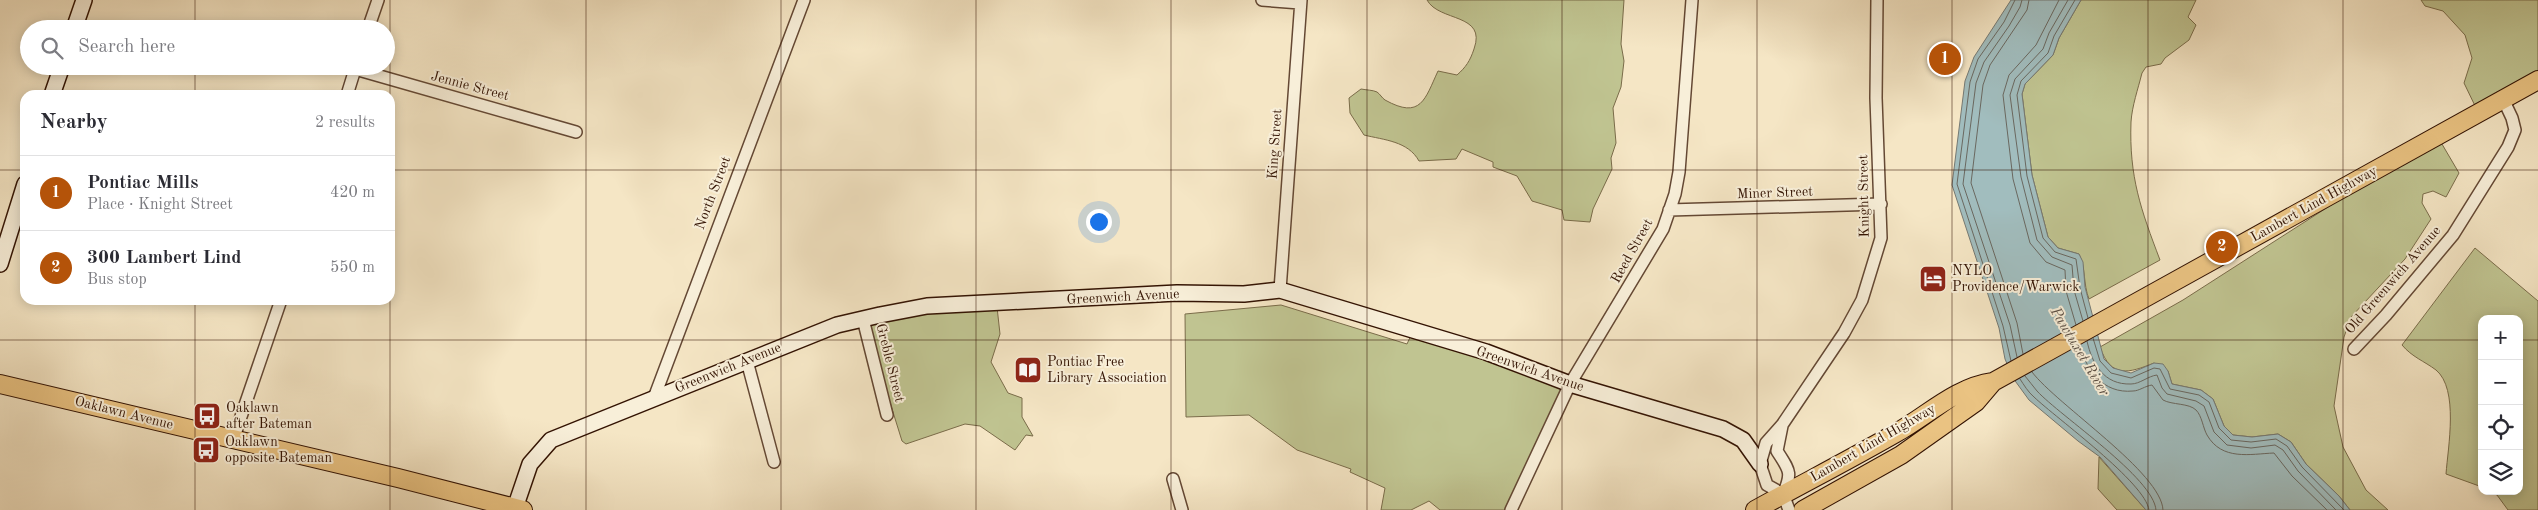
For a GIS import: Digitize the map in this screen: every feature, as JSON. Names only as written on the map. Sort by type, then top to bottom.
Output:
[{"type":"main road","points":[[2503,99],[2538,80]]},
{"type":"main road","name":"Lambert Lind Highway","points":[[1803,510],[1901,455],[1976,402],[1993,382],[2503,99]]},
{"type":"main road","name":"Lambert Lind Highway","points":[[1754,510],[1786,502],[1962,391],[1977,384],[1993,382]]},
{"type":"main road","name":"Oaklawn Avenue","points":[[0,384],[423,484],[519,509]]},
{"type":"street","points":[[77,20],[84,0]]},
{"type":"street","points":[[371,20],[378,0]]},
{"type":"street","name":"North Street","points":[[654,398],[750,139],[804,0]]},
{"type":"street","points":[[1262,0],[1301,1]]},
{"type":"street","name":"Reed Street","points":[[1511,510],[1570,384],[1630,287],[1663,229],[1670,210],[1679,172],[1692,0]]},
{"type":"street","name":"Knight Street","points":[[1760,464],[1766,443],[1782,425],[1838,344],[1862,300],[1881,238],[1876,98],[1877,0]]},
{"type":"street","name":"King Street","points":[[1280,290],[1301,1]]},
{"type":"street","points":[[54,90],[59,75]]},
{"type":"street","points":[[349,90],[354,75]]},
{"type":"street","name":"Jennie Street","points":[[380,75],[576,132]]},
{"type":"street","name":"Old Greenwich Avenue","points":[[2354,349],[2386,315],[2452,235],[2508,146],[2515,130],[2512,118],[2503,99]]},
{"type":"street","points":[[0,264],[20,200]]},
{"type":"street","name":"Miner Street","points":[[1670,210],[1881,204]]},
{"type":"street","name":"Greenwich Avenue","points":[[519,509],[530,464],[551,440],[837,325],[927,306],[1177,293],[1244,294],[1280,290],[1486,352],[1570,384],[1723,429],[1743,440],[1760,464]]},
{"type":"street","points":[[233,440],[279,305]]},
{"type":"street","name":"Greble Street","points":[[863,319],[887,414]]},
{"type":"street","points":[[747,361],[774,462]]},
{"type":"street","name":"Knight Street","points":[[1782,425],[1778,451],[1790,472],[1786,502]]},
{"type":"street","points":[[1760,464],[1767,485],[1786,502]]},
{"type":"street","points":[[1173,479],[1182,510]]},
{"type":"green space","points":[[1427,0],[1624,0],[1621,44],[1624,61],[1621,87],[1613,108],[1616,143],[1611,158],[1612,169],[1593,209],[1590,222],[1564,220],[1562,210],[1532,201],[1517,176],[1493,167],[1493,162],[1462,149],[1456,159],[1419,161],[1409,149],[1402,145],[1364,135],[1350,113],[1349,98],[1361,89],[1377,92],[1385,100],[1397,106],[1414,107],[1425,98],[1438,71],[1457,75],[1471,57],[1476,37],[1474,29],[1468,23],[1441,12]]},
{"type":"green space","points":[[2081,0],[2196,0],[2188,17],[2196,25],[2189,40],[2165,58],[2161,64],[2146,67],[2142,73],[2131,122],[2134,177],[2147,225],[2160,260],[2089,299],[2083,265],[2079,254],[2058,248],[2048,237],[2032,175],[2022,94],[2025,84],[2053,55],[2059,38]]},
{"type":"green space","points":[[2421,0],[2538,0],[2538,82],[2478,112],[2464,83],[2472,58],[2465,35],[2443,11],[2425,6]]},
{"type":"green space","points":[[2439,139],[2459,173],[2446,197],[2433,191],[2423,194],[2422,203],[2431,219],[2405,259],[2351,317],[2344,337],[2334,406],[2343,447],[2366,490],[2388,510],[2350,510],[2339,496],[2306,464],[2291,442],[2278,434],[2252,437],[2233,435],[2224,426],[2213,399],[2201,390],[2172,384],[2168,371],[2154,363],[2129,371],[2122,371],[2115,369],[2104,357],[2100,347],[2183,300],[2420,148]]},
{"type":"green space","points":[[2475,248],[2538,301],[2538,510],[2508,510],[2497,495],[2523,495],[2523,315],[2478,315],[2478,486],[2446,474],[2450,434],[2448,390],[2436,370],[2414,356],[2402,345]]},
{"type":"green space","points":[[1281,305],[1407,344],[1413,331],[1569,383],[1515,510],[1440,510],[1429,501],[1411,510],[1381,510],[1385,488],[1350,472],[1351,469],[1297,450],[1249,415],[1186,417],[1185,314]]},
{"type":"green space","points":[[997,307],[1000,334],[991,362],[1008,393],[1022,398],[1022,417],[1033,436],[1026,435],[1015,450],[980,426],[965,424],[906,444],[902,441],[886,394],[869,317]]},
{"type":"green space","points":[[2099,457],[2146,510],[2117,510],[2098,489]]},
{"type":"water","name":"Pawtuxet River","points":[[2011,0],[2081,0],[2059,38],[2053,55],[2025,84],[2022,94],[2032,175],[2048,237],[2058,248],[2079,254],[2083,262],[2085,287],[2104,359],[2113,368],[2131,373],[2154,363],[2163,364],[2168,371],[2172,384],[2201,390],[2213,399],[2224,426],[2233,435],[2252,437],[2278,434],[2291,442],[2306,464],[2339,496],[2350,510],[2146,510],[2100,457],[2029,400],[2013,378],[2005,359],[1999,328],[1952,185],[1965,81],[1974,57]]},
{"type":"place","name":"Pontiac Mills","points":[[1945,59]]},
{"type":"place","name":"300 Lambert Lind","points":[[2222,247]]},
{"type":"place","name":"NYLO Providence/Warwick","points":[[1933,279]]},
{"type":"place","name":"Pontiac Free Library Association","points":[[1028,370]]},
{"type":"place","name":"Oaklawn after Bateman","points":[[207,416]]},
{"type":"place","name":"Oaklawn opposite Bateman","points":[[206,450]]}]
